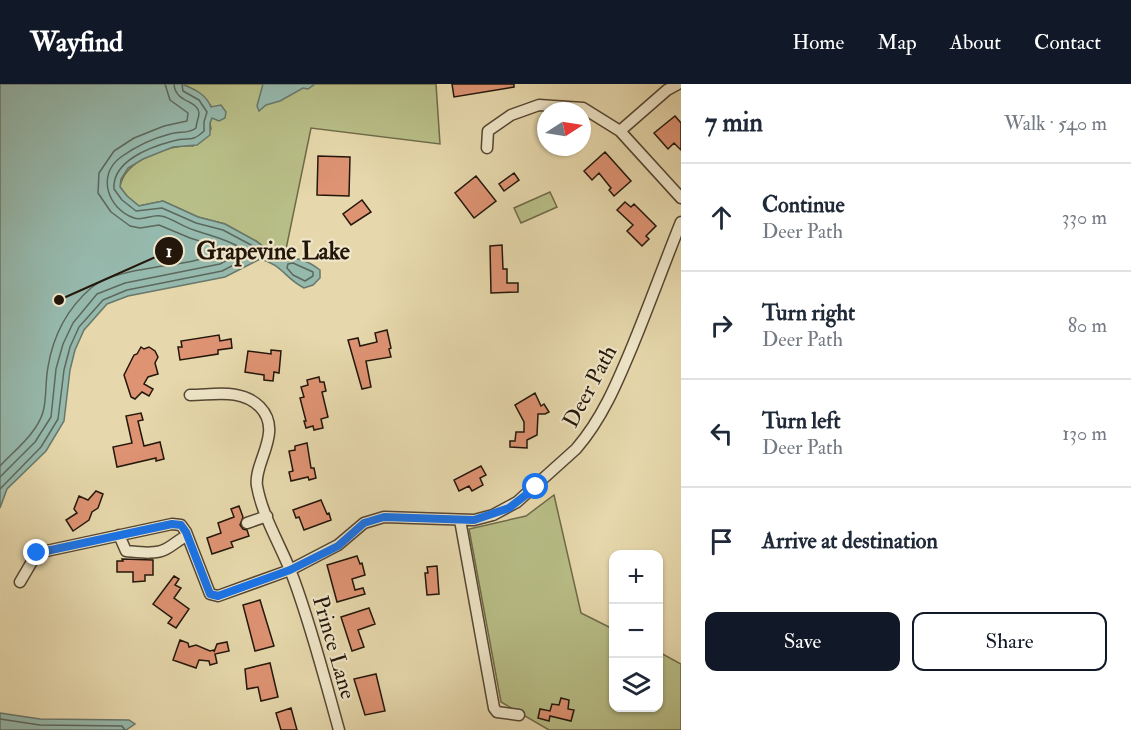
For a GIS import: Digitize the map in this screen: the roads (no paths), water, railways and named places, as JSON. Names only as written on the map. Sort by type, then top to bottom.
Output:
[{"type":"street","points":[[620,131],[667,90],[678,84]]},
{"type":"street","points":[[487,148],[488,131],[511,115],[539,105],[583,108],[620,131],[681,198]]},
{"type":"street","name":"Deer Path","points":[[188,536],[210,594],[218,596],[290,570],[338,546],[364,523],[384,517],[474,520],[509,508],[559,466],[586,438],[614,389],[681,222]]},
{"type":"street","name":"Prince Lane","points":[[190,395],[235,394],[246,397],[261,408],[267,422],[269,436],[257,480],[267,516],[309,623],[339,730]]},
{"type":"street","points":[[247,523],[267,516]]},
{"type":"street","points":[[460,520],[494,708],[497,712],[519,715]]},
{"type":"street","points":[[20,582],[37,553],[119,535],[172,524],[181,525],[188,536],[177,540],[164,550],[141,552],[126,550],[119,535]]},
{"type":"water","points":[[0,84],[182,84],[203,95],[211,107],[221,105],[226,112],[225,118],[219,121],[212,118],[210,135],[197,145],[173,147],[143,159],[128,168],[121,179],[120,187],[139,206],[163,201],[198,217],[225,224],[256,241],[280,260],[296,259],[311,264],[320,270],[320,278],[313,285],[304,288],[273,264],[260,259],[225,277],[128,296],[107,304],[84,330],[75,350],[70,370],[64,421],[46,451],[7,489],[0,508]]},
{"type":"water","points":[[263,84],[315,84],[280,101],[266,105],[259,111],[257,106]]},
{"type":"water","points":[[0,713],[40,719],[129,720],[135,724],[126,730],[0,730]]},
{"type":"place","name":"Grapevine Lake","points":[[59,300]]}]
